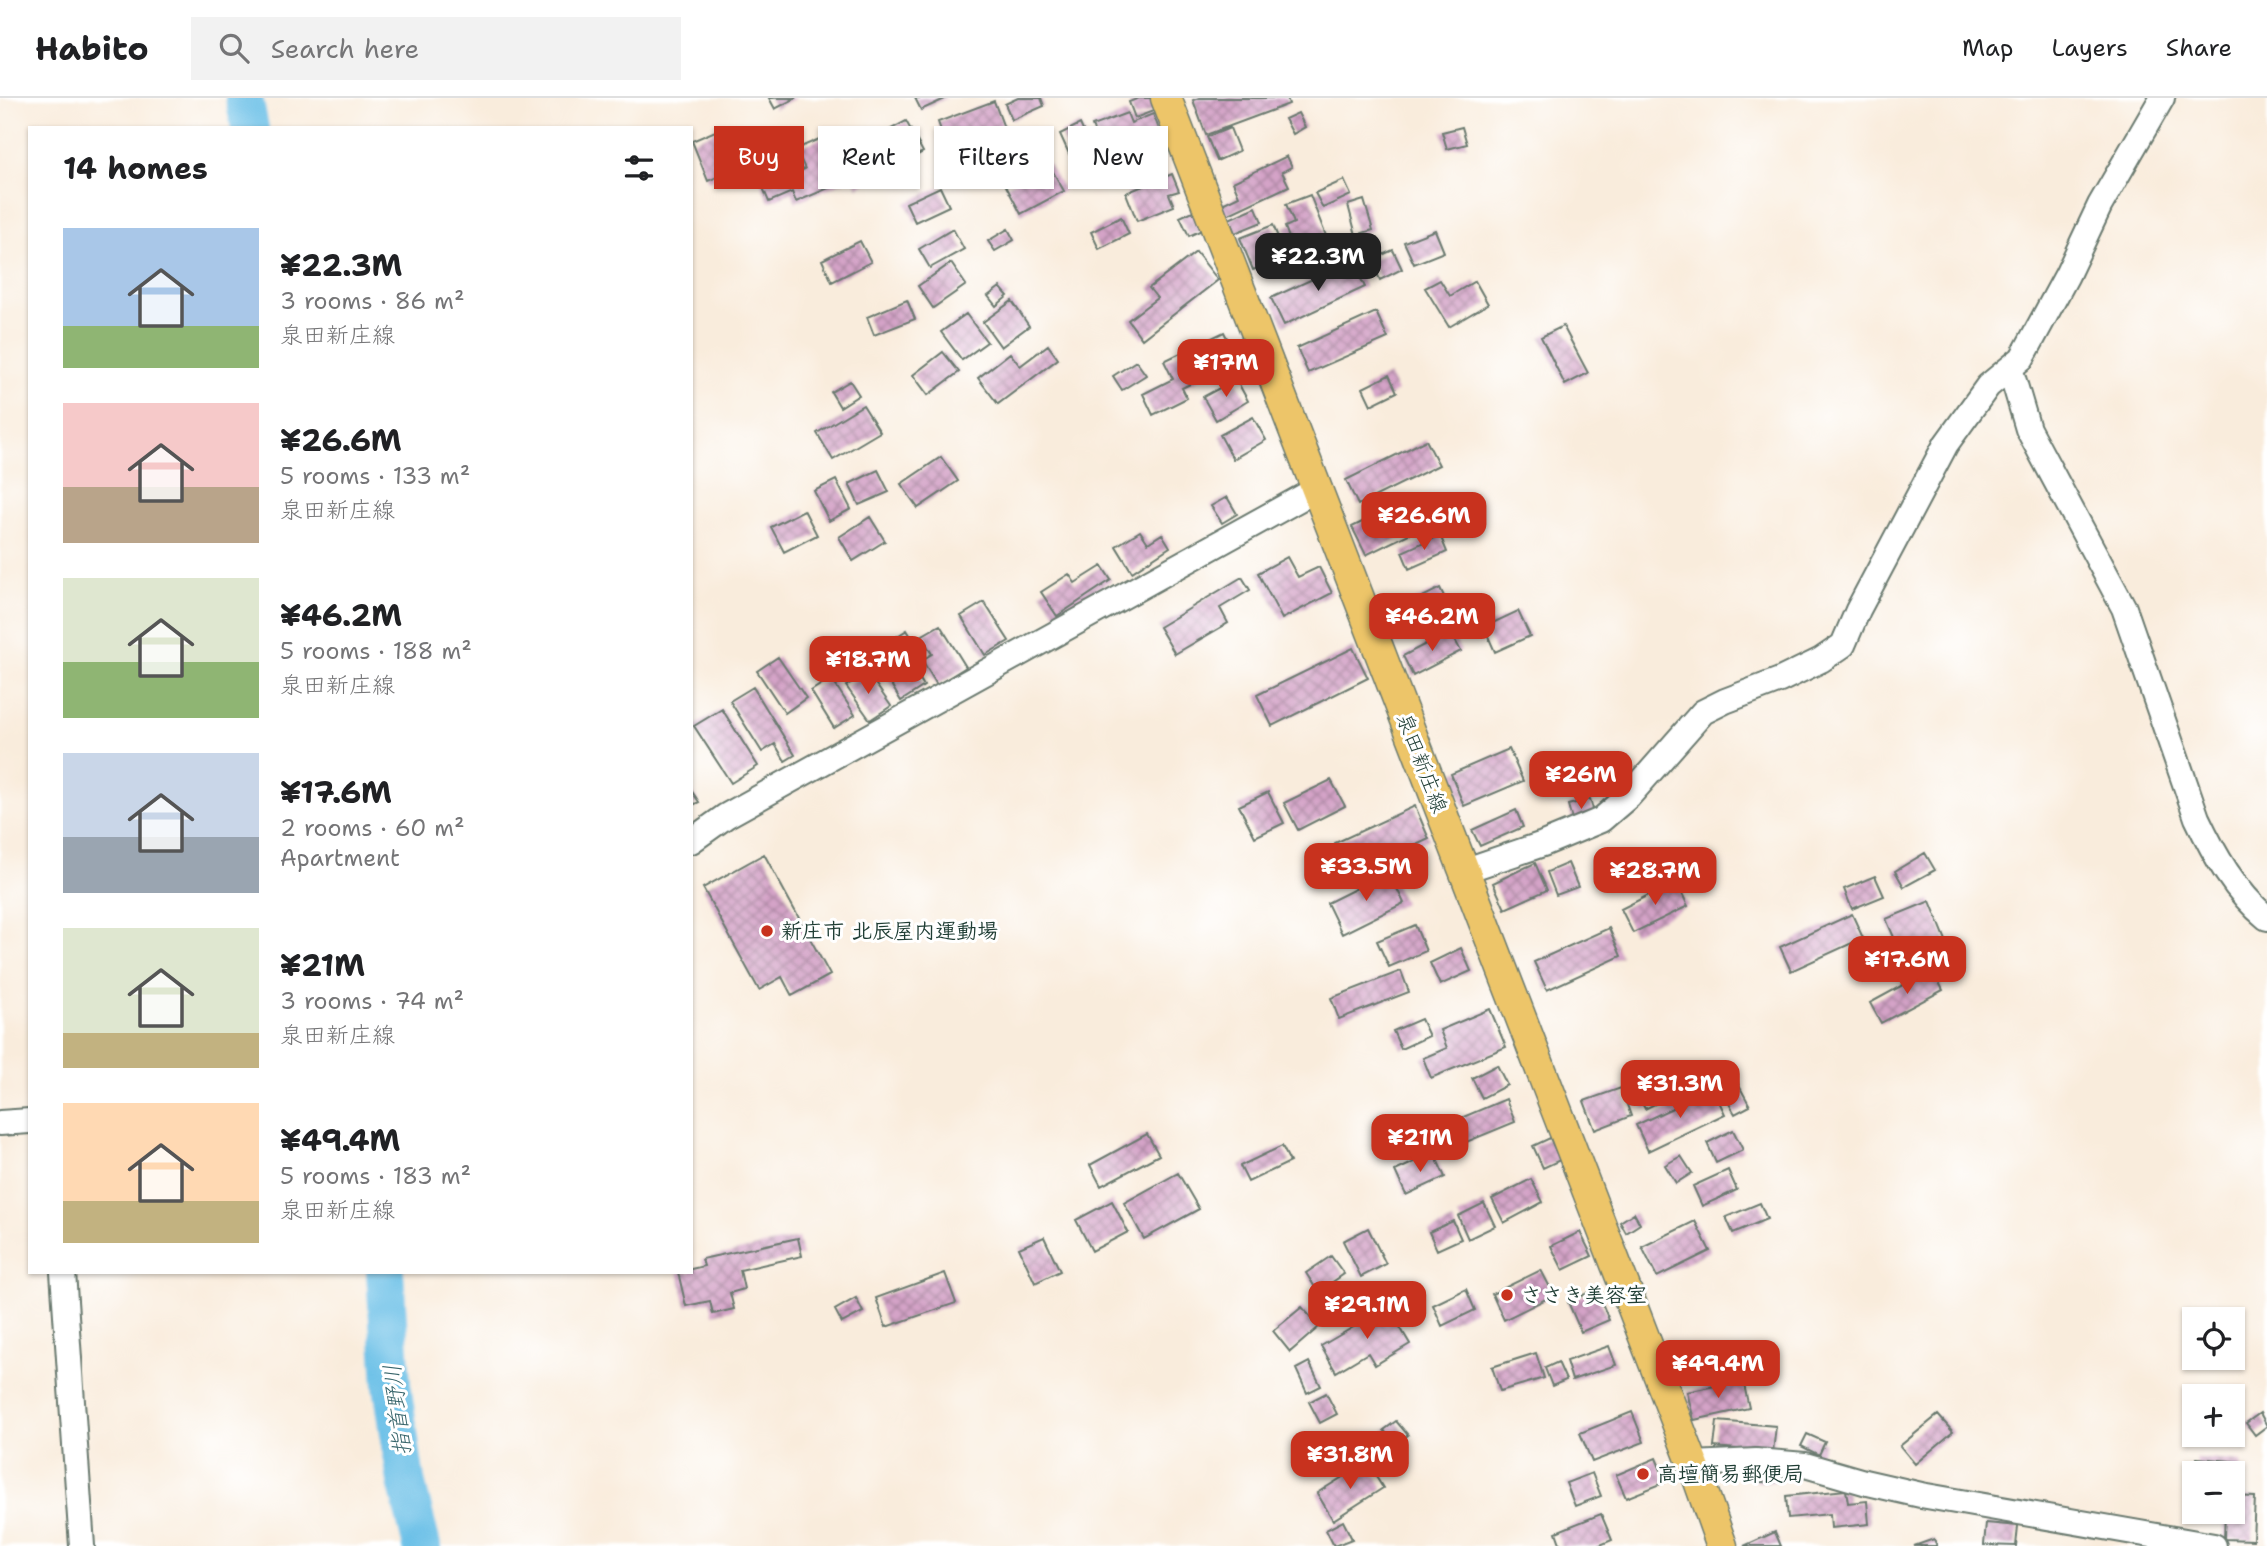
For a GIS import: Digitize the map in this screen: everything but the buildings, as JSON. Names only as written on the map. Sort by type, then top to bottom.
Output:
[{"type":"main road","name":"泉田新庄線","points":[[1166,98],[1693,1464],[1722,1546]]},
{"type":"street","points":[[1464,871],[1543,844],[1601,820],[1629,796],[1703,712],[1780,680],[1821,660],[1843,645],[1858,610],[1945,444],[1988,386],[2022,358],[2101,205],[2162,98]]},
{"type":"street","points":[[2010,368],[2028,429],[2124,608],[2197,818],[2212,850],[2252,905],[2267,918]]},
{"type":"street","points":[[693,840],[726,816],[1317,488]]},
{"type":"street","points":[[0,1123],[28,1121]]},
{"type":"street","points":[[63,1274],[82,1546]]},
{"type":"street","points":[[1693,1464],[1756,1461],[1805,1465],[1921,1495],[2214,1546]]},
{"type":"waterway","name":"指首野川","points":[[244,98],[250,126]]},
{"type":"waterway","name":"指首野川","points":[[385,1274],[392,1385],[406,1481],[422,1546]]},
{"type":"place","name":"新庄市 北辰屋内運動場","points":[[767,931]]},
{"type":"place","name":"ささき美容室","points":[[1507,1295]]},
{"type":"place","name":"高壇簡易郵便局","points":[[1643,1474]]}]
